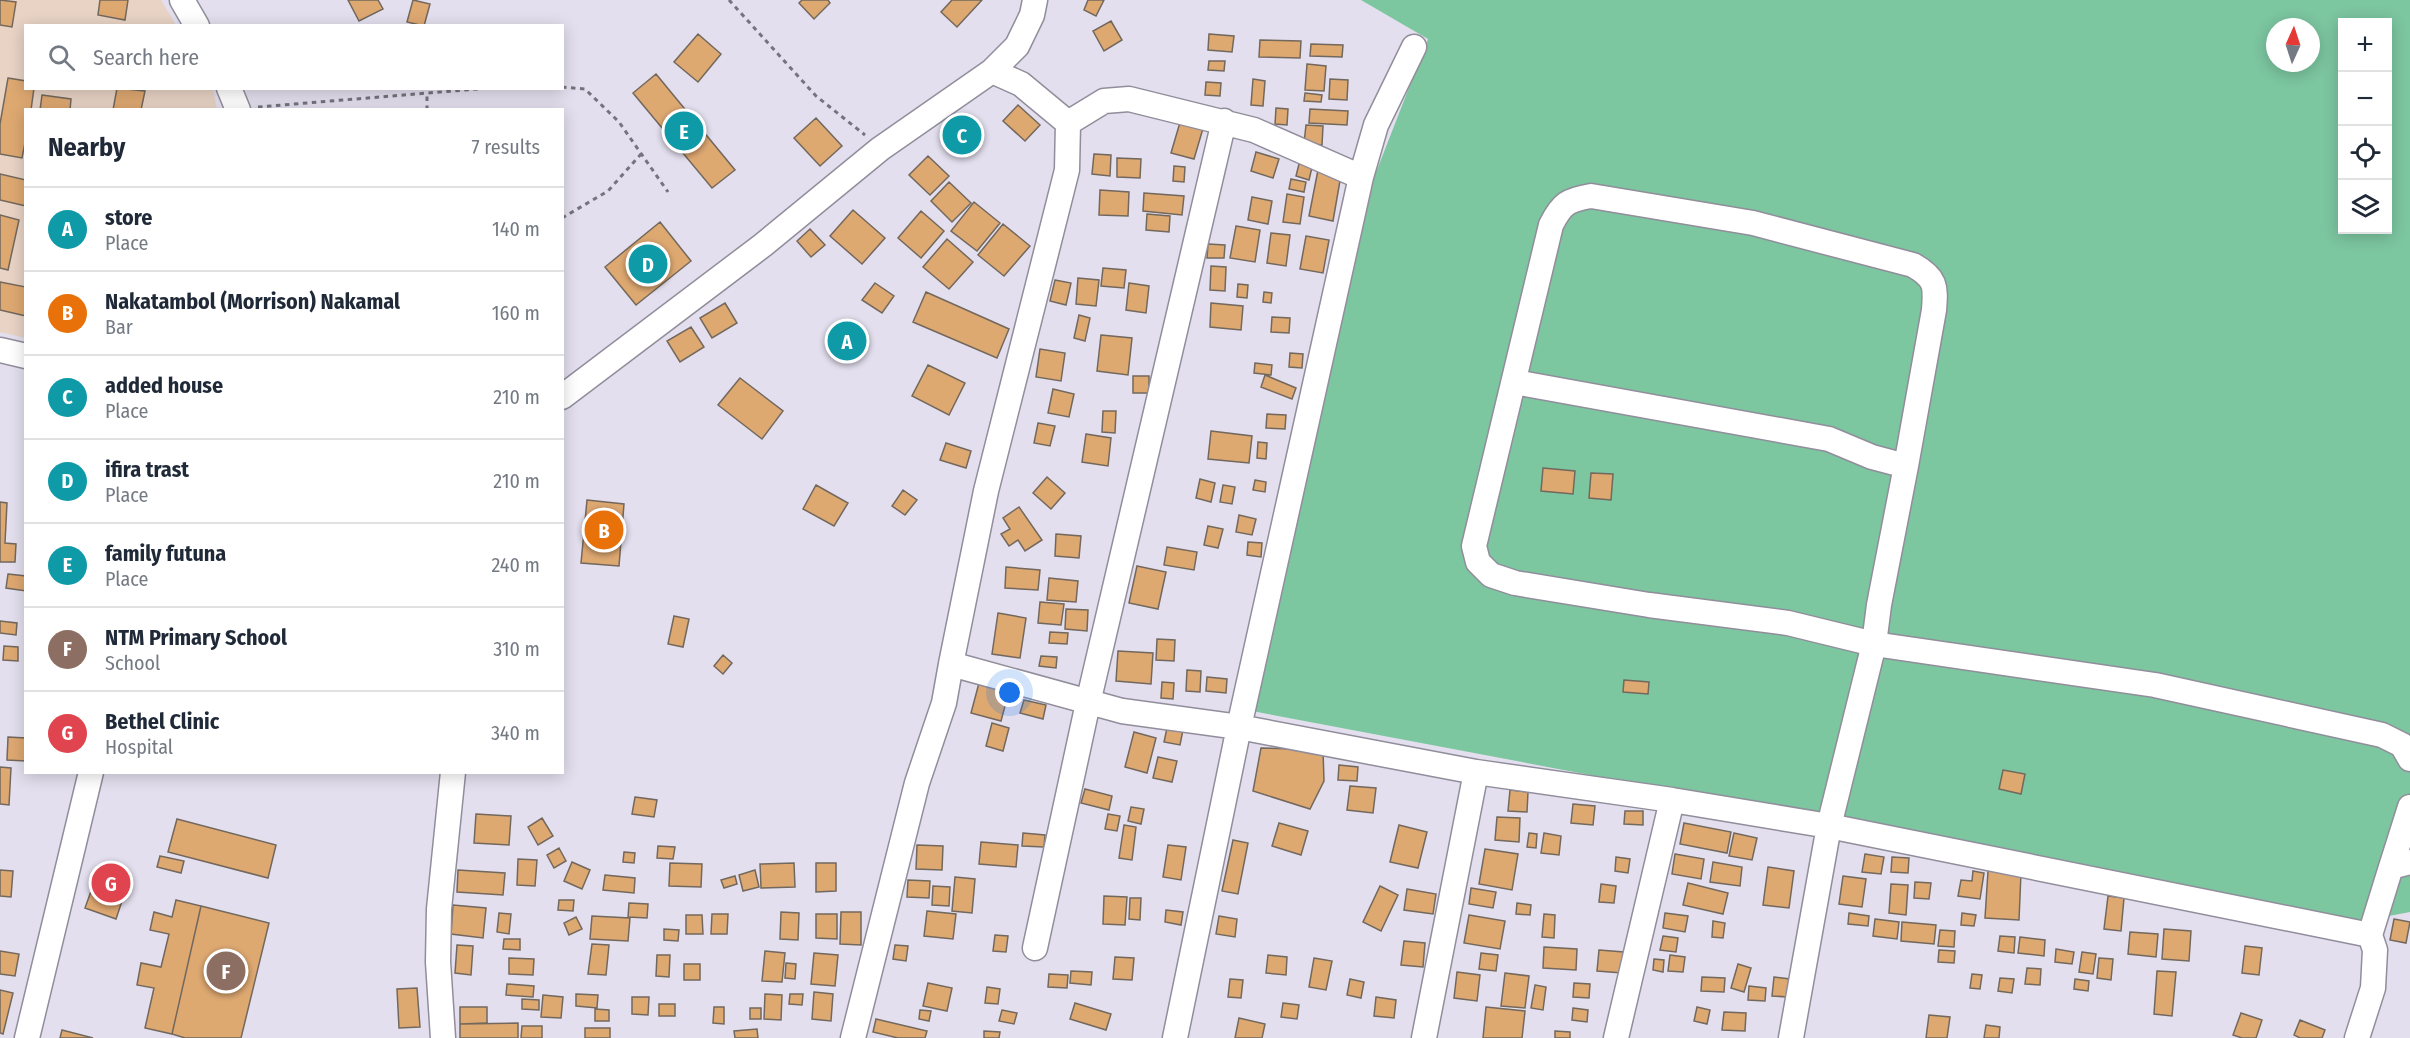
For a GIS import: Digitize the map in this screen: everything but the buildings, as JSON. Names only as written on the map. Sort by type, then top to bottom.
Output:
[{"type":"street","points":[[182,0],[196,24]]},
{"type":"street","points":[[564,395],[763,245],[880,149],[992,71],[1017,46],[1032,15],[1035,0]]},
{"type":"street","points":[[1175,1038],[1239,727],[1361,177],[1376,125],[1414,47]]},
{"type":"street","points":[[992,71],[1021,84],[1068,123]]},
{"type":"street","points":[[230,90],[238,108]]},
{"type":"street","points":[[1068,123],[1104,101],[1129,99],[1254,130],[1361,177]]},
{"type":"street","points":[[1035,948],[1088,703],[1224,121]]},
{"type":"street","points":[[854,1038],[917,783],[944,703],[986,491],[1067,170],[1068,123]]},
{"type":"street","points":[[1791,1038],[1828,826],[1874,644],[1879,605],[1906,466],[1936,290],[1925,272],[1913,265],[1753,223],[1591,196],[1567,202],[1558,211],[1551,225],[1474,546],[1478,562],[1491,575],[1515,583],[1638,603],[1788,623],[1874,644],[2155,685],[2382,735],[2402,745],[2410,759]]},
{"type":"street","points":[[0,350],[24,356]]},
{"type":"street","points":[[1514,382],[1829,440],[1872,457],[1906,466]]},
{"type":"street","points":[[951,664],[1122,711],[1239,727],[1476,772],[1672,800],[1828,826],[2370,935]]},
{"type":"street","points":[[1424,1038],[1476,772]]},
{"type":"street","points":[[27,1038],[91,774]]},
{"type":"street","points":[[443,1038],[438,962],[439,909],[453,774]]},
{"type":"street","points":[[1616,1038],[1672,800]]},
{"type":"street","points":[[2357,1038],[2373,988],[2375,950],[2370,935],[2400,865],[2410,807]]},
{"type":"path","points":[[729,0],[816,96],[880,149]]},
{"type":"path","points":[[564,87],[585,89],[619,122],[668,192]]},
{"type":"path","points":[[251,108],[469,90]]},
{"type":"path","points":[[427,108],[428,94]]},
{"type":"path","points":[[564,217],[608,191],[641,154]]},
{"type":"shaded area","points":[[0,0],[161,0],[175,24],[24,24],[24,90],[213,90],[217,108],[24,108],[24,338],[0,332]]},
{"type":"green space","points":[[1361,0],[2410,0],[2410,912],[2362,921],[1252,711],[1375,175],[1428,39]]},
{"type":"place","name":"family futuna","points":[[684,131]]},
{"type":"place","name":"added house","points":[[962,135]]},
{"type":"place","name":"ifira trast","points":[[648,264]]},
{"type":"place","name":"store","points":[[847,341]]},
{"type":"place","name":"Nakatambol (Morrison) Nakamal","points":[[604,530]]},
{"type":"place","name":"Bethel Clinic","points":[[111,883]]},
{"type":"place","name":"NTM Primary School","points":[[226,971]]}]
